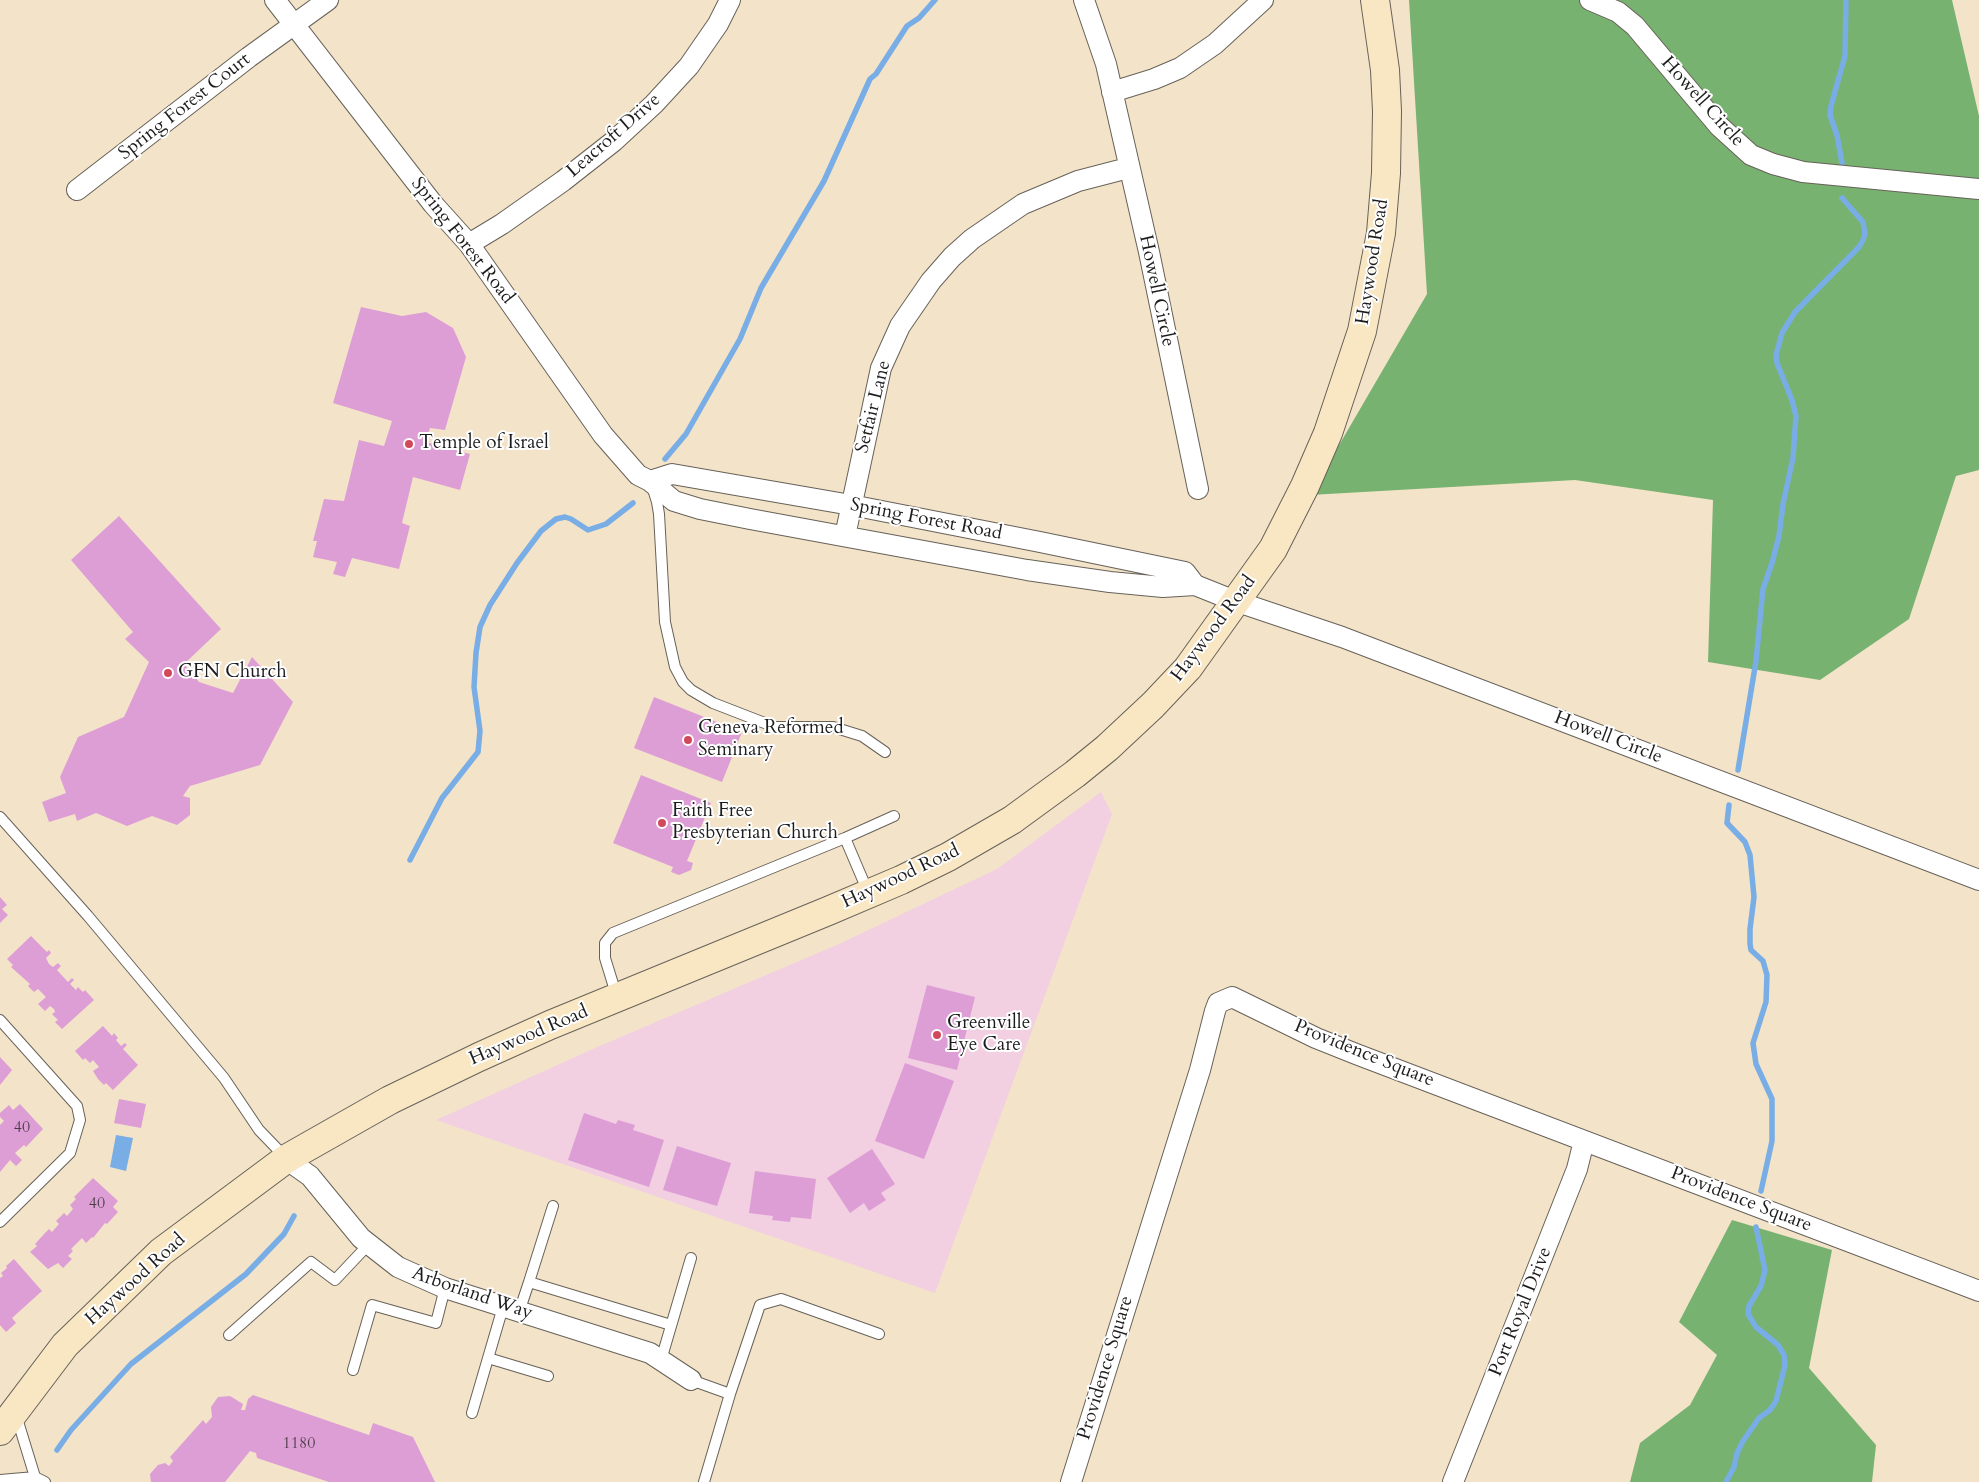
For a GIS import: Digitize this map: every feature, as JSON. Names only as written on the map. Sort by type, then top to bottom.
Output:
[{"type":"main road","name":"Haywood Road","points":[[7,1421],[65,1345],[161,1252],[286,1159],[390,1100],[488,1053],[869,894],[948,857],[1012,820],[1075,774],[1133,724],[1188,668],[1273,549],[1305,486],[1346,383],[1368,306],[1381,233],[1386,174],[1387,111],[1385,70],[1375,0]]},
{"type":"street","name":"Spring Forest Road","points":[[275,0],[433,204],[469,244],[603,435],[638,475],[650,481],[674,501],[700,509],[1018,568],[1110,582],[1162,587],[1195,586],[1236,602]]},
{"type":"street","name":"Spring Forest Court","points":[[77,190],[241,63],[328,0]]},
{"type":"street","name":"Leacroft Drive","points":[[469,244],[548,192],[620,135],[654,104],[689,66],[718,24],[730,0]]},
{"type":"street","name":"Howell Circle","points":[[1084,0],[1106,64],[1128,168],[1149,252],[1198,490]]},
{"type":"street","points":[[1112,92],[1154,79],[1180,68],[1215,44],[1263,0]]},
{"type":"street","name":"Howell Circle","points":[[1590,0],[1618,12],[1635,26],[1719,126],[1751,155],[1773,164],[1803,172],[1979,189]]},
{"type":"street","name":"Setfair Lane","points":[[845,536],[881,368],[900,326],[931,281],[952,257],[972,240],[1023,204],[1078,181],[1128,168]]},
{"type":"street","name":"Spring Forest Road","points":[[650,481],[672,474],[851,505],[1185,572],[1195,586]]},
{"type":"street","name":"Howell Circle","points":[[1236,602],[1342,637],[1979,880]]},
{"type":"street","name":"Providence Square","points":[[1071,1482],[1200,1070],[1215,1011],[1218,1004],[1232,997],[1240,999],[1324,1041],[1979,1292]]},
{"type":"street","name":"Port Royal Drive","points":[[1453,1482],[1577,1169],[1584,1141]]},
{"type":"street","name":"Arborland Way","points":[[286,1159],[310,1176],[350,1226],[368,1245],[398,1267],[445,1288],[650,1353],[691,1380]]},
{"type":"lane","points":[[650,481],[659,514],[665,622],[676,667],[683,682],[691,690],[713,703],[775,727],[834,727],[862,736],[885,752]]},
{"type":"lane","points":[[617,998],[605,958],[605,943],[613,933],[894,816]]},
{"type":"lane","points":[[0,817],[88,916],[224,1078],[258,1130],[286,1159]]},
{"type":"lane","points":[[845,838],[869,894]]},
{"type":"lane","points":[[0,1020],[77,1106],[80,1120],[70,1153],[0,1222]]},
{"type":"lane","points":[[472,1413],[488,1358],[511,1309],[529,1282],[553,1206]]},
{"type":"lane","points":[[229,1335],[311,1262],[335,1280],[368,1245]]},
{"type":"lane","points":[[661,1360],[691,1258]]},
{"type":"lane","points":[[529,1282],[671,1325]]},
{"type":"lane","points":[[353,1370],[372,1305],[436,1324],[445,1288]]},
{"type":"lane","points":[[704,1482],[730,1394],[760,1305],[781,1299],[879,1334]]},
{"type":"lane","points":[[488,1358],[548,1376]]},
{"type":"lane","points":[[691,1380],[730,1394]]},
{"type":"lane","points":[[7,1421],[35,1477]]},
{"type":"lane","points":[[0,1480],[35,1477],[45,1482]]},
{"type":"shaded area","points":[[1101,792],[1112,814],[935,1293],[436,1120],[595,1048],[839,944],[997,869]]},
{"type":"green space","points":[[1409,0],[1952,0],[1979,116],[1979,470],[1956,476],[1909,619],[1820,680],[1708,662],[1713,500],[1575,480],[1310,495],[1427,294]]},
{"type":"green space","points":[[1732,1220],[1832,1250],[1809,1368],[1876,1445],[1872,1482],[1630,1482],[1640,1443],[1690,1405],[1717,1355],[1679,1322]]},
{"type":"water","points":[[116,1135],[133,1138],[126,1171],[110,1167]]},
{"type":"building","name":"Temple of Israel","points":[[361,307],[402,316],[426,312],[453,328],[466,357],[445,430],[430,428],[426,442],[470,454],[460,490],[413,477],[402,523],[410,526],[399,569],[352,558],[345,577],[333,574],[337,562],[313,557],[317,541],[313,541],[324,499],[344,501],[359,440],[384,446],[392,421],[333,403]]},
{"type":"building","name":"GFN Church","points":[[119,516],[221,629],[184,664],[199,682],[233,693],[252,657],[293,702],[260,765],[190,786],[183,796],[190,798],[190,815],[177,825],[152,816],[127,826],[96,813],[77,821],[75,814],[49,822],[42,802],[66,793],[60,777],[78,737],[124,717],[149,662],[125,639],[133,632],[71,560]]},
{"type":"building","name":"Geneva Reformed Seminary","points":[[654,697],[742,732],[722,782],[634,748]]},
{"type":"building","name":"Faith Free Presbyterian Church","points":[[641,775],[711,803],[687,861],[693,863],[691,870],[679,875],[671,872],[673,867],[613,843]]},
{"type":"building","points":[[0,897],[7,905],[2,909],[8,915],[0,923]]},
{"type":"building","points":[[31,936],[47,952],[49,950],[51,953],[46,958],[49,964],[53,967],[58,963],[61,966],[57,970],[68,982],[72,978],[74,980],[70,984],[76,990],[78,987],[83,992],[85,990],[94,1000],[62,1029],[55,1022],[58,1020],[52,1014],[55,1012],[54,1009],[50,1006],[45,1011],[38,1004],[46,997],[38,989],[34,992],[28,986],[30,984],[11,967],[13,965],[7,959]]},
{"type":"building","points":[[927,985],[975,997],[957,1070],[908,1058]]},
{"type":"building","points":[[103,1026],[112,1036],[114,1033],[118,1038],[116,1040],[121,1046],[125,1043],[127,1045],[123,1049],[138,1065],[113,1090],[106,1083],[104,1085],[98,1079],[93,1071],[99,1067],[93,1060],[90,1063],[85,1058],[83,1060],[75,1051]]},
{"type":"building","points":[[0,1057],[12,1070],[0,1085]]},
{"type":"building","points":[[905,1063],[954,1081],[924,1159],[875,1141]]},
{"type":"building","points":[[119,1099],[146,1104],[141,1128],[114,1123]]},
{"type":"building","points":[[20,1104],[43,1129],[26,1147],[24,1145],[15,1153],[22,1160],[16,1166],[10,1160],[0,1172],[0,1125],[4,1121],[0,1117],[0,1113],[9,1105],[13,1110]]},
{"type":"building","points":[[584,1113],[616,1124],[618,1120],[635,1125],[633,1130],[664,1140],[649,1187],[568,1160]]},
{"type":"building","points":[[677,1146],[731,1163],[717,1206],[663,1190]]},
{"type":"building","points":[[872,1149],[895,1184],[881,1193],[886,1200],[869,1211],[864,1203],[850,1213],[827,1178]]},
{"type":"building","points":[[755,1171],[816,1179],[811,1219],[791,1217],[790,1222],[772,1220],[773,1216],[749,1213]]},
{"type":"building","points":[[93,1178],[118,1201],[113,1207],[118,1212],[107,1224],[105,1223],[93,1238],[86,1243],[82,1238],[71,1249],[73,1251],[68,1256],[72,1259],[63,1268],[58,1263],[48,1269],[30,1252],[37,1246],[35,1244],[49,1229],[52,1232],[59,1224],[56,1221],[64,1213],[67,1216],[73,1209],[70,1205],[76,1199],[74,1197]]},
{"type":"building","points":[[14,1259],[42,1291],[12,1318],[16,1323],[6,1332],[0,1325],[0,1278],[3,1276],[1,1273],[7,1268],[6,1266]]},
{"type":"building","points":[[253,1395],[369,1435],[373,1423],[413,1437],[435,1482],[329,1482],[257,1458],[256,1453],[250,1451],[225,1482],[151,1482],[150,1474],[158,1465],[165,1463],[169,1466],[173,1461],[170,1457],[203,1420],[206,1424],[212,1417],[211,1407],[218,1397],[230,1396],[243,1404],[241,1410],[245,1410],[248,1399]]},
{"type":"waterway","points":[[665,459],[686,434],[740,339],[761,288],[824,181],[870,79],[876,74],[907,26],[919,18],[935,0]]},
{"type":"waterway","points":[[1842,163],[1837,135],[1830,115],[1845,56],[1846,0]]},
{"type":"waterway","points":[[1738,770],[1756,661],[1763,589],[1779,536],[1783,504],[1793,458],[1796,416],[1792,400],[1777,363],[1776,355],[1782,333],[1795,312],[1859,247],[1863,240],[1865,234],[1863,222],[1842,198]]},
{"type":"waterway","points":[[410,860],[442,798],[478,752],[480,731],[474,687],[476,653],[480,627],[490,605],[517,563],[541,531],[556,519],[565,517],[571,519],[588,530],[606,524],[633,503]]},
{"type":"waterway","points":[[1729,805],[1727,823],[1745,842],[1750,855],[1754,897],[1750,929],[1751,950],[1763,961],[1767,975],[1766,1002],[1753,1043],[1756,1064],[1772,1099],[1772,1141],[1761,1191]]},
{"type":"waterway","points":[[57,1450],[71,1430],[131,1364],[246,1274],[284,1234],[294,1216]]},
{"type":"waterway","points":[[1726,1482],[1734,1467],[1737,1453],[1743,1441],[1759,1418],[1770,1410],[1776,1401],[1785,1365],[1784,1355],[1778,1345],[1756,1327],[1748,1314],[1749,1306],[1761,1286],[1765,1270],[1756,1227]]},
{"type":"place","name":"Temple of Israel","points":[[409,444]]},
{"type":"place","name":"GFN Church","points":[[168,673]]},
{"type":"place","name":"Geneva Reformed Seminary","points":[[688,740]]},
{"type":"place","name":"Faith Free Presbyterian Church","points":[[662,823]]},
{"type":"place","name":"Greenville Eye Care","points":[[937,1035]]}]
